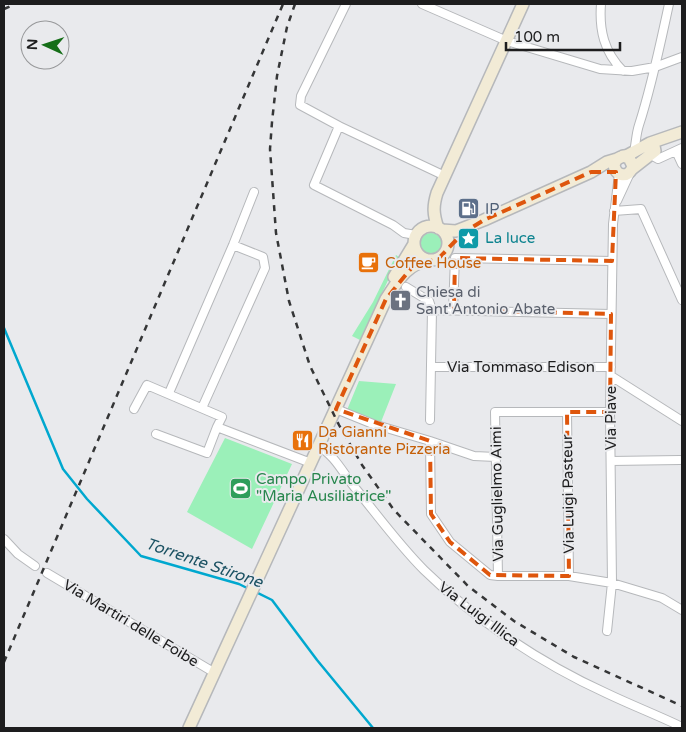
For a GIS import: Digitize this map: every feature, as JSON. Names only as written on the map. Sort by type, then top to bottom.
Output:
[{"type":"main road","points":[[447,248],[447,238],[433,216],[433,206],[437,193],[523,4]]},
{"type":"main road","points":[[591,172],[608,170],[624,172],[652,150],[682,132]]},
{"type":"main road","points":[[416,237],[428,226],[456,231],[591,172],[607,162],[652,150]]},
{"type":"main road","points":[[624,172],[631,160],[625,156]]},
{"type":"main road","points":[[624,172],[614,164],[625,156]]},
{"type":"main road","points":[[386,299],[390,282],[416,237],[430,201],[437,193]]},
{"type":"main road","points":[[189,728],[386,299],[402,275],[418,262],[438,259],[463,233],[484,220]]},
{"type":"main road","points":[[416,237],[418,255],[429,260]]},
{"type":"street","points":[[346,4],[301,96],[300,105],[445,176]]},
{"type":"street","points":[[422,4],[507,41],[600,69],[623,72],[655,67],[682,57]]},
{"type":"street","points":[[600,4],[603,40],[613,61],[623,72]]},
{"type":"street","points":[[625,156],[643,117],[668,4]]},
{"type":"street","points":[[643,117],[643,140],[658,159],[679,150],[682,164]]},
{"type":"street","points":[[340,126],[314,184],[393,225],[404,233],[416,237]]},
{"type":"street","name":"Via Piave","points":[[607,631],[612,583],[610,412],[612,261],[615,208],[624,172]]},
{"type":"street","points":[[168,393],[254,192]]},
{"type":"street","points":[[615,208],[641,209],[682,300]]},
{"type":"street","points":[[202,408],[265,268],[262,257],[233,244]]},
{"type":"street","points":[[454,310],[455,258],[612,261]]},
{"type":"street","points":[[406,288],[430,302],[432,310],[430,420]]},
{"type":"street","points":[[432,310],[611,314]]},
{"type":"street","name":"Via Tommaso Edison","points":[[431,367],[611,367]]},
{"type":"street","points":[[611,376],[682,420]]},
{"type":"street","points":[[134,408],[147,385],[222,417],[207,453],[156,434]]},
{"type":"street","points":[[336,409],[373,424],[474,456],[496,457]]},
{"type":"street","name":"Via Guglielmo Aimi","points":[[498,576],[495,412],[567,412]]},
{"type":"street","points":[[567,412],[610,412]]},
{"type":"street","name":"Via Luigi Pasteur","points":[[567,412],[569,576]]},
{"type":"street","points":[[217,427],[311,464]]},
{"type":"street","points":[[430,441],[431,514],[450,542],[490,575],[569,576],[612,583],[662,598],[682,610]]},
{"type":"street","name":"Via Luigi Illica","points":[[318,446],[340,466],[354,487],[399,542],[424,570],[449,593],[545,662],[606,693],[682,727]]},
{"type":"street","points":[[611,461],[680,460]]},
{"type":"street","points":[[4,539],[18,554],[35,566]]},
{"type":"street","name":"Via Martiri delle Foibe","points":[[47,572],[214,673]]},
{"type":"highlighted area","points":[[591,172],[616,172],[612,261],[455,258],[454,310],[611,314],[610,412],[567,412],[569,576],[490,575],[450,542],[431,514],[430,441],[336,409],[386,299],[413,266],[438,259],[463,233],[484,220]]},
{"type":"green space","points":[[431,233],[439,236],[442,244],[439,252],[431,255],[423,252],[420,244],[423,236]]},
{"type":"green space","points":[[396,255],[402,259],[391,274],[360,340],[352,336],[373,302]]},
{"type":"green space","points":[[359,381],[396,384],[381,422],[363,418],[347,410]]},
{"type":"green space","name":"Campo Privato \"Maria Ausiliatrice\"","points":[[225,438],[292,464],[252,549],[187,512]]},
{"type":"waterway","name":"Torrente Stirone","points":[[4,328],[63,469],[87,499],[141,556],[239,584],[249,589]]},
{"type":"waterway","name":"Torrente Stirone","points":[[254,591],[272,600],[317,660],[373,728]]},
{"type":"railway","points":[[4,9],[15,4]]},
{"type":"railway","points":[[4,662],[283,4]]},
{"type":"railway","points":[[295,4],[287,27],[277,76],[272,122],[270,149],[276,233],[289,301],[310,366],[339,425],[362,465],[394,510],[468,586],[514,621],[574,657],[682,706]]},
{"type":"place","name":"IP","points":[[469,209]]},
{"type":"place","name":"La luce","points":[[469,238]]},
{"type":"place","name":"Coffee House","points":[[369,263]]},
{"type":"place","name":"Chiesa di Sant'Antonio Abate","points":[[400,301]]},
{"type":"place","name":"Da Gianni Ristorante Pizzeria","points":[[302,441]]},
{"type":"place","name":"Campo Privato \"Maria Ausiliatrice\"","points":[[240,488]]}]
